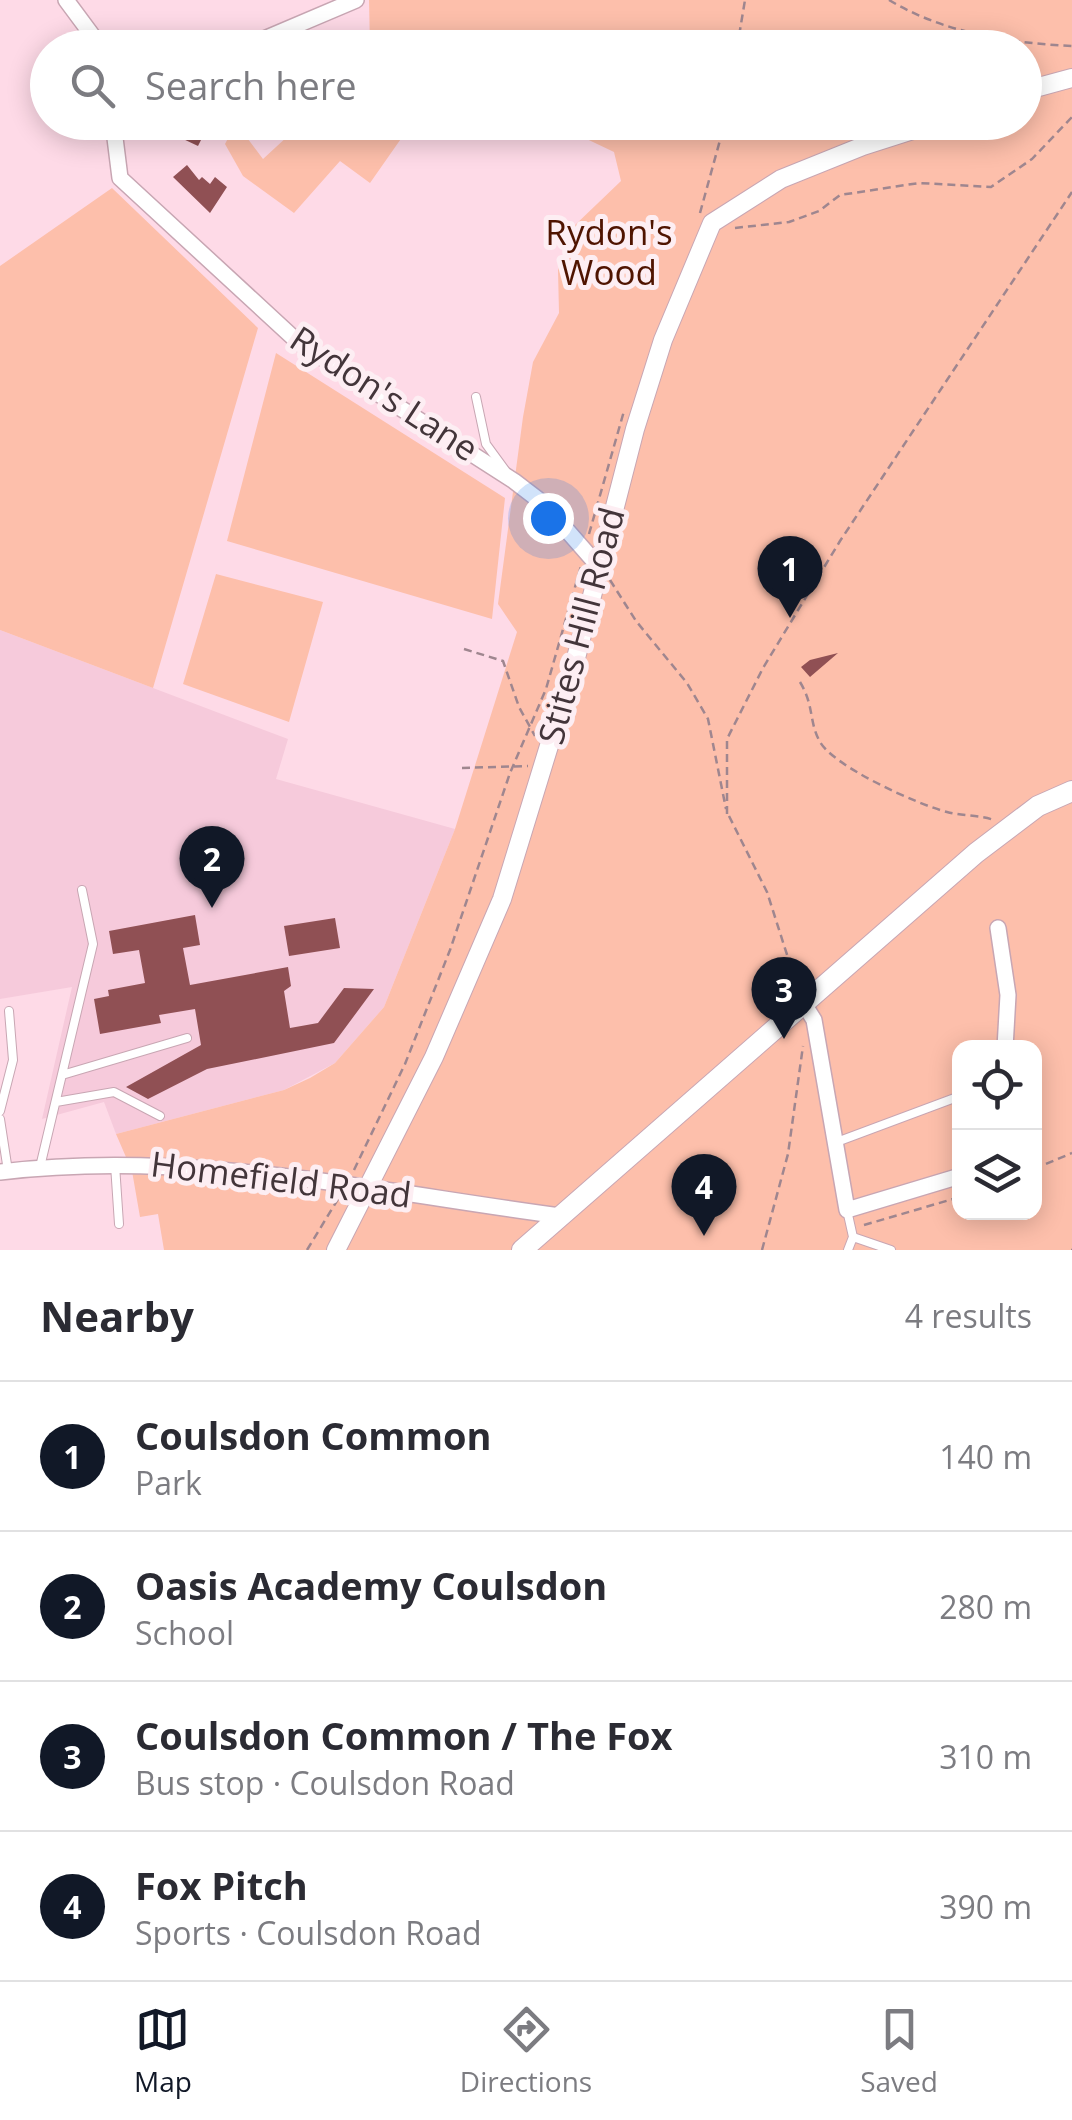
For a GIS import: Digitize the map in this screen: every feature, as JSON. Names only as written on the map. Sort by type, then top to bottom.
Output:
[{"type":"main road","points":[[522,1250],[1008,828],[1072,791]]},
{"type":"street","points":[[66,0],[89,30]]},
{"type":"street","points":[[285,30],[356,0]]},
{"type":"street","points":[[1042,86],[1072,78]]},
{"type":"street","name":"Rydon's Lane","points":[[115,140],[120,178],[299,343],[510,478],[544,504],[600,568]]},
{"type":"street","name":"Stites Hill Road","points":[[336,1250],[486,941],[550,750],[662,340],[712,223],[781,179],[882,140]]},
{"type":"street","points":[[998,928],[1008,994],[1005,1040]]},
{"type":"street","points":[[804,1004],[814,1020],[848,1210],[952,1178]]},
{"type":"street","name":"Homefield Road","points":[[4,1171],[141,1162],[260,1171],[560,1216]]},
{"type":"lane","points":[[476,397],[486,444],[510,478]]},
{"type":"lane","points":[[40,1167],[93,944],[82,890]]},
{"type":"lane","points":[[0,1111],[13,1060],[9,1011]]},
{"type":"lane","points":[[62,1074],[188,1038]]},
{"type":"lane","points":[[56,1102],[114,1092],[160,1116]]},
{"type":"lane","points":[[834,1144],[952,1099]]},
{"type":"lane","points":[[0,1119],[4,1171]]},
{"type":"lane","points":[[115,1165],[119,1224]]},
{"type":"lane","points":[[848,1210],[853,1237],[848,1250]]},
{"type":"lane","points":[[853,1237],[891,1250]]},
{"type":"path","points":[[740,30],[745,0]]},
{"type":"path","points":[[889,0],[907,11],[965,30]]},
{"type":"path","points":[[1042,45],[1072,46]]},
{"type":"path","points":[[720,228],[789,222],[820,211],[840,195],[919,183],[991,187],[1032,159],[1072,116]]},
{"type":"path","points":[[727,814],[727,739],[762,668],[840,542],[1072,192]]},
{"type":"path","points":[[307,1250],[347,1184],[406,1064],[513,766],[546,689],[585,551]]},
{"type":"path","points":[[600,568],[687,683],[708,720],[727,814],[767,892],[804,1004]]},
{"type":"path","points":[[464,649],[503,661],[530,727],[550,750]]},
{"type":"path","points":[[800,682],[812,702],[819,742],[833,755],[882,785],[931,806],[1000,821],[1008,828]]},
{"type":"path","points":[[462,768],[489,771],[513,766],[544,770]]},
{"type":"path","points":[[762,1250],[788,1154],[803,1046]]},
{"type":"path","points":[[1042,1166],[1072,1153]]},
{"type":"path","points":[[864,1224],[952,1199]]},
{"type":"shaded area","points":[[0,630],[288,739],[276,779],[455,829],[384,1007],[335,1063],[284,1090],[116,1134],[104,1102],[42,1119],[72,987],[0,999]]},
{"type":"green space","name":"Rydon's Wood","points":[[369,0],[1072,0],[1072,1250],[164,1250],[158,1214],[140,1217],[132,1171],[116,1134],[284,1090],[310,1078],[335,1063],[384,1007],[455,829],[517,632],[498,604],[533,362],[559,313],[558,270],[573,227],[621,181],[614,152],[589,140],[1042,140],[1042,30],[370,30]]},
{"type":"green space","points":[[227,140],[249,140],[263,159],[284,140],[400,140],[370,183],[340,161],[294,213],[243,176],[225,144]]},
{"type":"green space","points":[[112,188],[258,328],[153,688],[0,630],[0,266]]},
{"type":"green space","points":[[276,353],[505,498],[492,619],[227,541]]},
{"type":"green space","points":[[216,574],[323,602],[289,722],[183,684]]},
{"type":"building","points":[[187,165],[199,180],[202,177],[210,184],[215,177],[227,187],[210,213],[173,177]]},
{"type":"building","points":[[838,653],[810,677],[801,667],[810,660]]},
{"type":"building","points":[[195,915],[200,945],[183,948],[190,985],[288,967],[291,986],[284,991],[290,1028],[318,1023],[344,988],[374,989],[334,1043],[207,1069],[148,1099],[126,1087],[201,1045],[195,1009],[159,1015],[161,1023],[100,1034],[94,999],[109,996],[108,990],[145,983],[139,950],[113,954],[109,931]]},
{"type":"building","points":[[335,918],[340,948],[289,956],[284,926]]},
{"type":"place","name":"Coulsdon Common","points":[[790,618]]},
{"type":"place","name":"Oasis Academy Coulsdon","points":[[212,908]]},
{"type":"place","name":"Coulsdon Common / The Fox","points":[[784,1039]]},
{"type":"place","name":"Fox Pitch","points":[[704,1236]]}]
